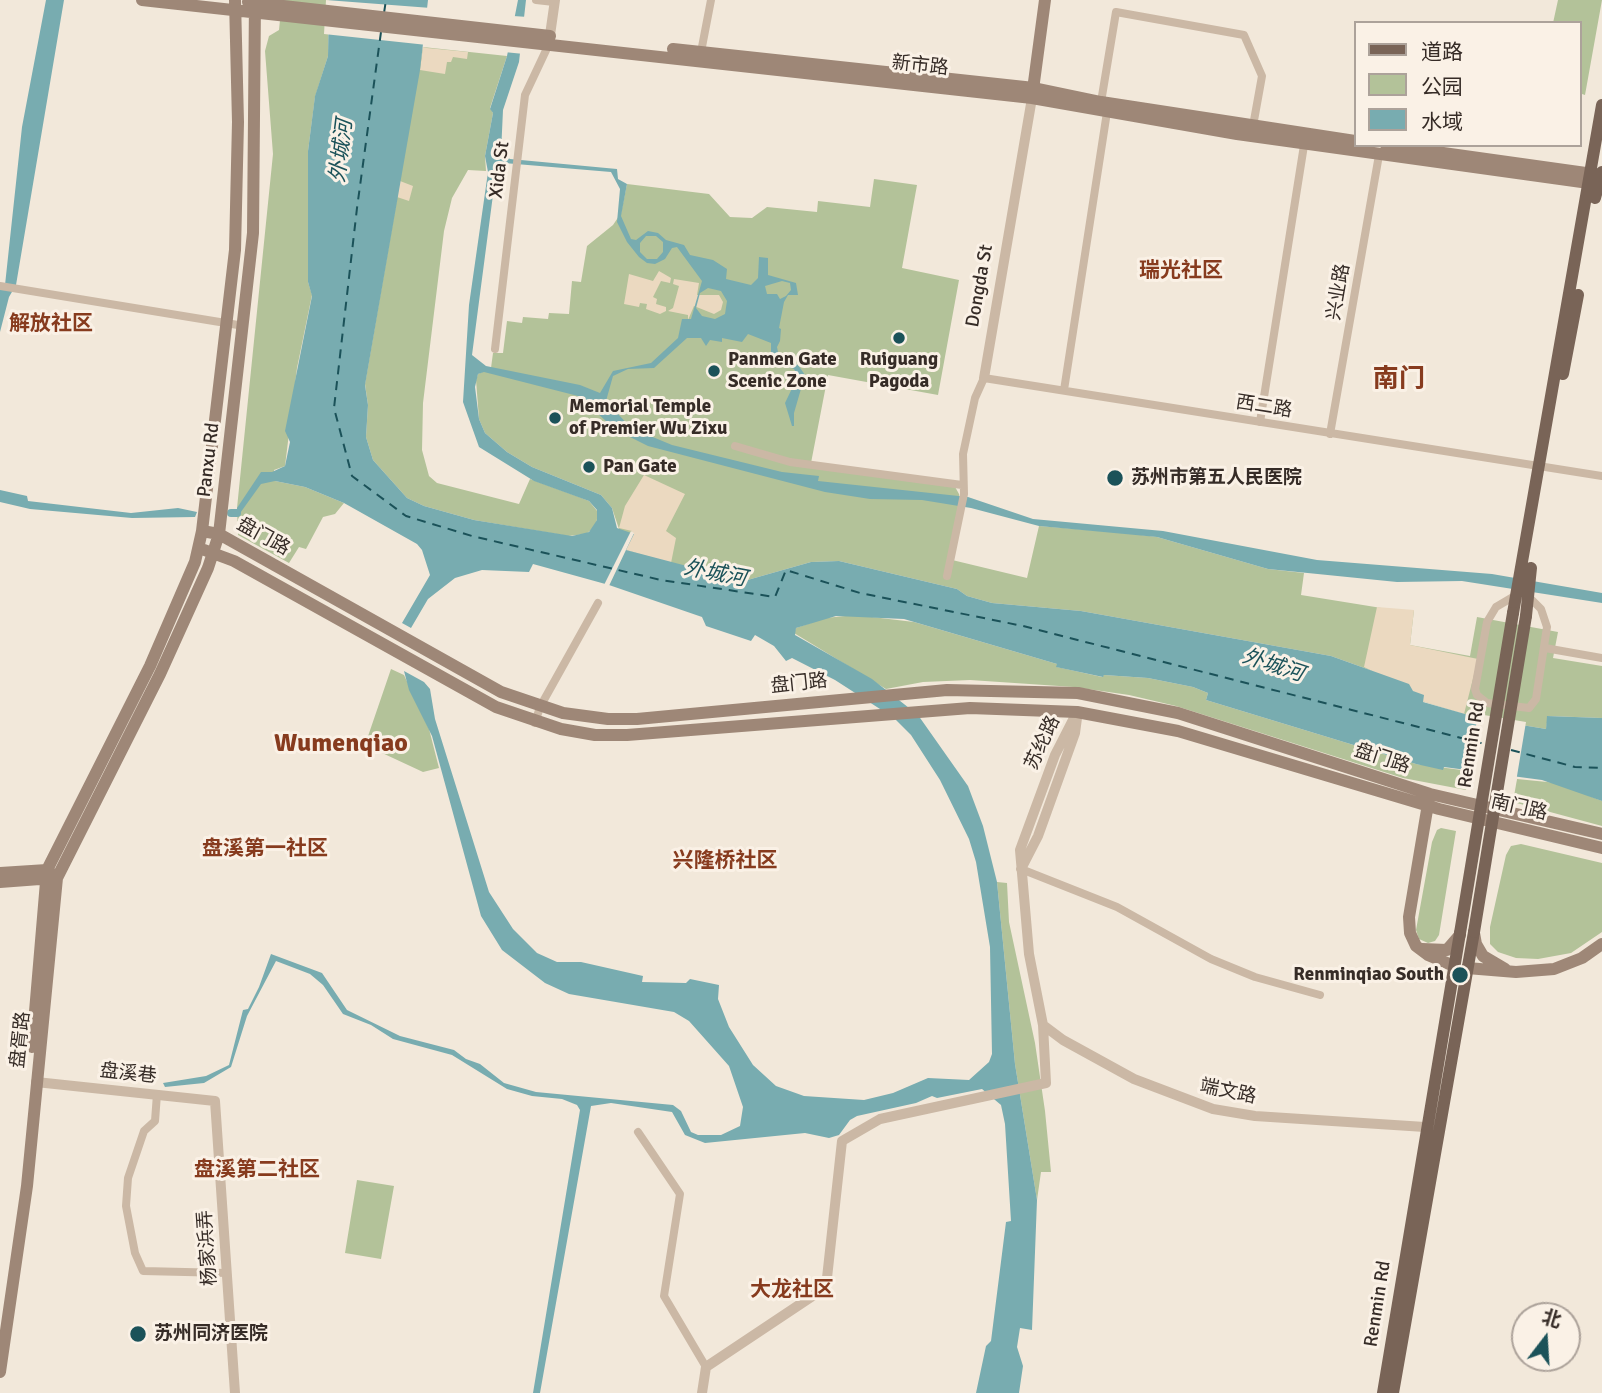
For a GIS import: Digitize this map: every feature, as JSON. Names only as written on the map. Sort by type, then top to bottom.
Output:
[{"type":"main road","name":"新市路","points":[[142,0],[232,3],[1033,93]]},
{"type":"main road","name":"Dongda St","points":[[1033,93],[1045,0]]},
{"type":"main road","name":"Panxu Rd","points":[[50,875],[150,666],[199,548],[227,323],[238,197],[232,3]]},
{"type":"main road","name":"Panxu Rd","points":[[50,875],[160,674],[219,534],[244,326],[255,198],[260,7]]},
{"type":"main road","name":"新市路","points":[[549,40],[701,52],[1033,93],[1104,107],[1354,146]]},
{"type":"main road","points":[[238,197],[245,42],[250,153],[255,198]]},
{"type":"main road","name":"Renmin Rd","points":[[1393,1393],[1543,467],[1598,178],[1602,104]]},
{"type":"main road","name":"新市路","points":[[1104,107],[1253,126],[1305,139],[1354,141]]},
{"type":"main road","name":"新市路","points":[[1361,147],[1598,178]]},
{"type":"main road","name":"盘门路","points":[[202,531],[219,534],[495,688],[540,706],[586,717],[629,719],[905,693],[995,689],[1079,694],[1178,713],[1429,800]]},
{"type":"main road","name":"盘门路","points":[[199,548],[214,551],[485,701],[535,723],[591,734],[627,735],[934,710],[1077,712],[1178,732],[1429,800]]},
{"type":"main road","points":[[1077,712],[1079,694]]},
{"type":"main road","points":[[1429,800],[1409,917],[1410,933],[1416,946],[1435,960],[1461,967],[1516,972],[1553,969],[1568,964],[1602,944]]},
{"type":"main road","name":"南门路","points":[[1429,800],[1602,834]]},
{"type":"main road","name":"南门路","points":[[1429,800],[1602,848]]},
{"type":"main road","points":[[0,873],[50,875]]},
{"type":"main road","points":[[0,881],[50,875]]},
{"type":"main road","name":"盘胥路","points":[[0,1372],[19,1257],[36,1082],[50,875]]},
{"type":"main road","name":"盘胥路","points":[[0,1331],[22,1183],[50,875]]},
{"type":"main road","points":[[1416,946],[1433,951],[1447,950],[1467,932],[1483,956],[1498,966],[1516,972]]},
{"type":"main road","name":"Renmin Rd","points":[[1383,1393],[1425,1127],[1461,967]]},
{"type":"street","points":[[536,0],[554,1]]},
{"type":"street","points":[[701,52],[711,0]]},
{"type":"street","name":"Xida St","points":[[495,349],[519,164],[525,94],[549,40],[554,1]]},
{"type":"street","points":[[1065,390],[1116,12],[1244,35],[1262,76],[1253,126]]},
{"type":"street","name":"Dongda St","points":[[947,576],[962,510],[963,454],[975,398],[984,378],[1033,93]]},
{"type":"street","points":[[1260,422],[1305,139]]},
{"type":"street","name":"兴业路","points":[[1330,434],[1382,150]]},
{"type":"street","points":[[1,286],[244,326]]},
{"type":"street","name":"西二路","points":[[984,378],[1602,477]]},
{"type":"street","points":[[735,446],[790,462],[963,489]]},
{"type":"street","points":[[1523,595],[1536,601],[1546,619],[1545,648],[1533,706],[1488,703],[1477,695],[1487,622],[1496,607],[1523,595]]},
{"type":"street","points":[[535,723],[540,706],[598,603]]},
{"type":"street","points":[[1545,648],[1602,658]]},
{"type":"street","name":"苏纶路","points":[[1021,869],[1030,856],[1075,733],[1077,712]]},
{"type":"street","points":[[706,1367],[826,1287],[842,1141],[880,1119],[1046,1083],[1043,1025],[1028,943],[1021,869],[1117,907],[1210,959],[1255,977],[1320,995]]},
{"type":"street","name":"端文路","points":[[1043,1025],[1063,1040],[1134,1079],[1205,1107],[1255,1116],[1425,1127]]},
{"type":"street","name":"盘溪巷","points":[[36,1082],[215,1101]]},
{"type":"street","points":[[157,1094],[155,1121],[144,1131],[128,1178],[126,1206],[135,1253],[144,1271],[227,1272]]},
{"type":"street","name":"杨家浜弄","points":[[215,1101],[235,1393]]},
{"type":"street","points":[[638,1132],[680,1194],[664,1296],[706,1367],[702,1393]]},
{"type":"green space","points":[[282,0],[329,0],[328,56],[315,97],[308,151],[308,282],[312,295],[297,368],[285,466],[274,470],[275,481],[305,487],[344,503],[335,514],[323,517],[306,549],[299,547],[289,563],[238,535],[237,508],[273,154],[265,51],[269,36],[279,30]]},
{"type":"green space","points":[[1558,0],[1602,0],[1585,95],[1581,94],[1581,21],[1553,21]]},
{"type":"green space","points":[[423,47],[507,56],[490,108],[493,113],[485,156],[486,171],[468,170],[452,198],[444,231],[423,403],[422,450],[429,476],[437,483],[519,504],[530,479],[579,497],[589,501],[598,512],[596,526],[586,534],[568,536],[474,520],[424,506],[407,498],[373,460],[366,437],[368,405],[365,384]]},
{"type":"green space","name":"Panmen Gate Scenic Zone","points":[[874,179],[917,185],[902,268],[959,280],[938,395],[828,375],[811,463],[954,485],[959,494],[959,504],[948,559],[1027,578],[1039,526],[1126,533],[1157,537],[1268,569],[1304,573],[1301,595],[1400,611],[1414,610],[1410,645],[1470,656],[1477,617],[1558,632],[1553,658],[1602,666],[1602,718],[1548,716],[1546,729],[1479,718],[1422,701],[1409,684],[1331,656],[1081,611],[992,603],[967,596],[957,589],[839,561],[811,562],[744,581],[671,563],[626,550],[612,508],[601,495],[532,467],[507,452],[485,433],[479,419],[476,380],[478,374],[491,368],[493,353],[503,353],[507,321],[522,323],[523,317],[548,319],[549,313],[569,314],[572,281],[581,282],[587,246],[613,225],[621,213],[627,184],[709,194],[730,217],[752,218],[767,207],[817,212],[818,201],[870,207]]},
{"type":"green space","points":[[855,615],[914,622],[1057,664],[1057,667],[1102,677],[1148,678],[1193,687],[1208,693],[1206,700],[1416,764],[1469,771],[1466,790],[1403,778],[1176,706],[1129,695],[1074,687],[970,680],[923,682],[886,689],[794,633],[796,628],[825,618]]},
{"type":"green space","points":[[391,669],[404,675],[429,729],[439,768],[423,772],[365,745]]},
{"type":"green space","points":[[1517,779],[1557,783],[1602,801],[1602,826],[1513,802]]},
{"type":"green space","points":[[1441,828],[1456,831],[1439,935],[1435,941],[1428,943],[1419,939],[1416,930],[1432,842],[1437,830]]},
{"type":"green space","points":[[1521,844],[1602,863],[1602,932],[1571,953],[1538,959],[1516,958],[1498,952],[1490,944],[1490,927],[1506,855],[1511,846]]},
{"type":"green space","points":[[997,882],[1007,883],[1009,922],[1035,1043],[1045,1111],[1051,1172],[1041,1172],[1037,1200],[1015,1064]]},
{"type":"green space","points":[[357,1180],[394,1186],[381,1259],[345,1253]]},
{"type":"shaded area","points":[[423,47],[468,52],[467,59],[453,57],[451,62],[447,62],[445,74],[420,70]]},
{"type":"shaded area","points":[[400,181],[413,186],[409,201],[397,197]]},
{"type":"shaded area","points":[[659,271],[671,278],[670,283],[661,281],[653,297],[657,299],[656,304],[666,307],[666,311],[660,314],[646,309],[647,304],[640,303],[639,307],[624,304],[629,274],[653,281]]},
{"type":"shaded area","points":[[674,279],[699,283],[697,295],[719,295],[723,302],[721,310],[714,314],[694,306],[688,320],[688,315],[668,311],[673,308],[679,286],[673,284]]},
{"type":"shaded area","points":[[644,475],[685,494],[666,531],[676,538],[671,563],[626,550],[632,531],[619,528],[625,506]]},
{"type":"shaded area","points":[[1377,607],[1414,610],[1410,645],[1478,659],[1464,714],[1422,701],[1413,691],[1364,667]]},
{"type":"water","points":[[46,0],[64,0],[16,285],[9,297],[0,332],[0,289],[5,285],[22,127]]},
{"type":"water","name":"外城河","points":[[329,0],[428,0],[420,70],[365,385],[368,405],[366,437],[373,460],[407,498],[424,506],[474,520],[572,536],[589,532],[597,520],[597,510],[589,501],[534,481],[479,447],[463,402],[469,305],[488,172],[485,156],[493,113],[490,109],[507,56],[518,0],[526,0],[519,62],[503,110],[501,153],[510,159],[617,169],[618,179],[627,184],[621,216],[631,239],[636,240],[648,231],[658,233],[666,240],[684,245],[690,255],[713,260],[727,269],[726,279],[751,285],[758,278],[759,257],[768,258],[768,275],[796,283],[798,295],[788,295],[784,302],[777,347],[779,357],[798,365],[805,375],[794,413],[794,426],[785,403],[798,376],[794,369],[776,362],[771,353],[771,343],[748,334],[742,342],[722,338],[722,342],[710,340],[706,346],[701,338],[687,338],[654,368],[628,369],[613,376],[606,401],[631,428],[672,445],[782,472],[819,476],[818,481],[968,497],[1033,519],[1163,531],[1317,560],[1492,574],[1602,593],[1602,603],[1462,581],[1397,582],[1268,569],[1157,537],[1039,526],[971,508],[922,500],[870,499],[825,492],[648,446],[616,430],[578,396],[484,372],[478,374],[475,387],[479,419],[485,433],[507,452],[532,467],[601,495],[612,508],[617,528],[634,534],[626,550],[744,581],[811,562],[839,561],[957,589],[967,596],[992,603],[1081,611],[1331,656],[1409,684],[1413,691],[1424,695],[1423,702],[1479,718],[1546,729],[1547,716],[1602,718],[1602,801],[1542,780],[1444,767],[1443,770],[1416,764],[1206,700],[1208,693],[1193,687],[1148,678],[1103,677],[1056,667],[1057,664],[904,619],[836,616],[796,628],[795,635],[872,679],[918,715],[968,786],[983,826],[997,882],[1015,1064],[1037,1200],[1032,1330],[1020,1328],[1017,1347],[1023,1366],[1019,1393],[976,1393],[986,1346],[991,1341],[1006,1222],[1011,1221],[1005,1124],[1001,1105],[982,1089],[937,1098],[932,1096],[916,1103],[857,1116],[850,1120],[839,1135],[829,1138],[805,1133],[705,1143],[685,1135],[672,1112],[611,1103],[591,1106],[540,1393],[533,1393],[580,1110],[577,1105],[562,1099],[532,1096],[507,1089],[452,1055],[393,1039],[371,1025],[343,1014],[323,985],[310,974],[276,961],[247,1016],[231,1067],[204,1083],[165,1087],[163,1083],[206,1076],[229,1065],[243,1010],[248,1009],[259,987],[271,954],[322,973],[347,1010],[400,1036],[454,1050],[466,1059],[480,1064],[504,1083],[536,1092],[673,1105],[681,1111],[691,1132],[698,1135],[721,1135],[740,1126],[743,1107],[729,1066],[689,1021],[674,1012],[569,994],[545,983],[502,950],[481,916],[432,736],[409,690],[404,671],[424,682],[430,689],[435,719],[489,892],[513,929],[537,953],[557,962],[581,962],[643,976],[642,982],[686,983],[690,979],[719,985],[718,999],[729,1027],[753,1065],[776,1086],[804,1096],[864,1100],[893,1093],[928,1078],[969,1080],[989,1062],[992,1054],[990,947],[976,862],[969,839],[940,780],[911,735],[894,718],[835,680],[792,658],[786,661],[774,646],[755,635],[751,641],[706,626],[702,617],[609,585],[533,564],[529,572],[482,570],[455,578],[428,599],[411,628],[402,623],[430,575],[422,550],[417,544],[344,503],[305,487],[275,481],[261,484],[238,516],[237,508],[261,472],[272,472],[285,466],[290,442],[285,431],[312,296],[308,282],[308,151],[315,96],[328,56]],"holes":[[[504,163],[611,172],[620,189],[617,222],[627,242],[639,257],[647,263],[655,264],[665,259],[672,248],[677,247],[702,281],[691,319],[682,319],[678,338],[651,363],[613,371],[600,393],[580,385],[486,366],[472,355],[496,172]],[[646,236],[656,236],[663,242],[663,252],[657,259],[647,259],[640,252],[640,243]],[[782,281],[790,283],[791,290],[780,299],[777,294],[767,294],[765,286]],[[708,288],[721,291],[727,301],[725,314],[715,319],[702,316],[696,308],[700,293]]]},
{"type":"water","points":[[0,490],[27,496],[28,501],[131,513],[178,508],[197,512],[195,517],[132,518],[30,509],[0,502]]},
{"type":"pier","points":[[326,0],[431,8],[427,45],[324,34]]},
{"type":"pier","points":[[513,16],[528,17],[524,54],[504,52]]},
{"type":"pier","points":[[631,531],[634,533],[608,588],[603,587]]},
{"type":"pier","points":[[1478,714],[1526,722],[1516,782],[1468,774]]},
{"type":"waterway","points":[[231,513],[237,513]]},
{"type":"ferry route","points":[[384,13],[386,0]]},
{"type":"ferry route","points":[[381,32],[334,408],[352,476],[406,516],[472,536],[661,580],[775,597],[786,570],[860,593],[1023,626],[1485,744]]},
{"type":"ferry route","points":[[1511,750],[1575,767],[1602,768]]},
{"type":"place","name":"Ruiguang Pagoda","points":[[899,338]]},
{"type":"place","name":"Panmen Gate Scenic Zone","points":[[714,371]]},
{"type":"place","name":"Memorial Temple of Premier Wu Zixu","points":[[555,418]]},
{"type":"place","name":"Pan Gate","points":[[589,467]]},
{"type":"place","name":"苏州市第五人民医院","points":[[1115,478]]},
{"type":"place","name":"Renminqiao South","points":[[1460,975]]},
{"type":"place","name":"苏州同济医院","points":[[138,1334]]},
{"type":"district","name":"瑞光社区","points":[[1181,271]]},
{"type":"district","name":"解放社区","points":[[51,324]]},
{"type":"district","name":"南门","points":[[1399,380]]},
{"type":"district","name":"Wumenqiao","points":[[341,744]]},
{"type":"district","name":"盘溪第一社区","points":[[265,849]]},
{"type":"district","name":"兴隆桥社区","points":[[725,861]]},
{"type":"district","name":"盘溪第二社区","points":[[257,1170]]},
{"type":"district","name":"大龙社区","points":[[792,1290]]}]
